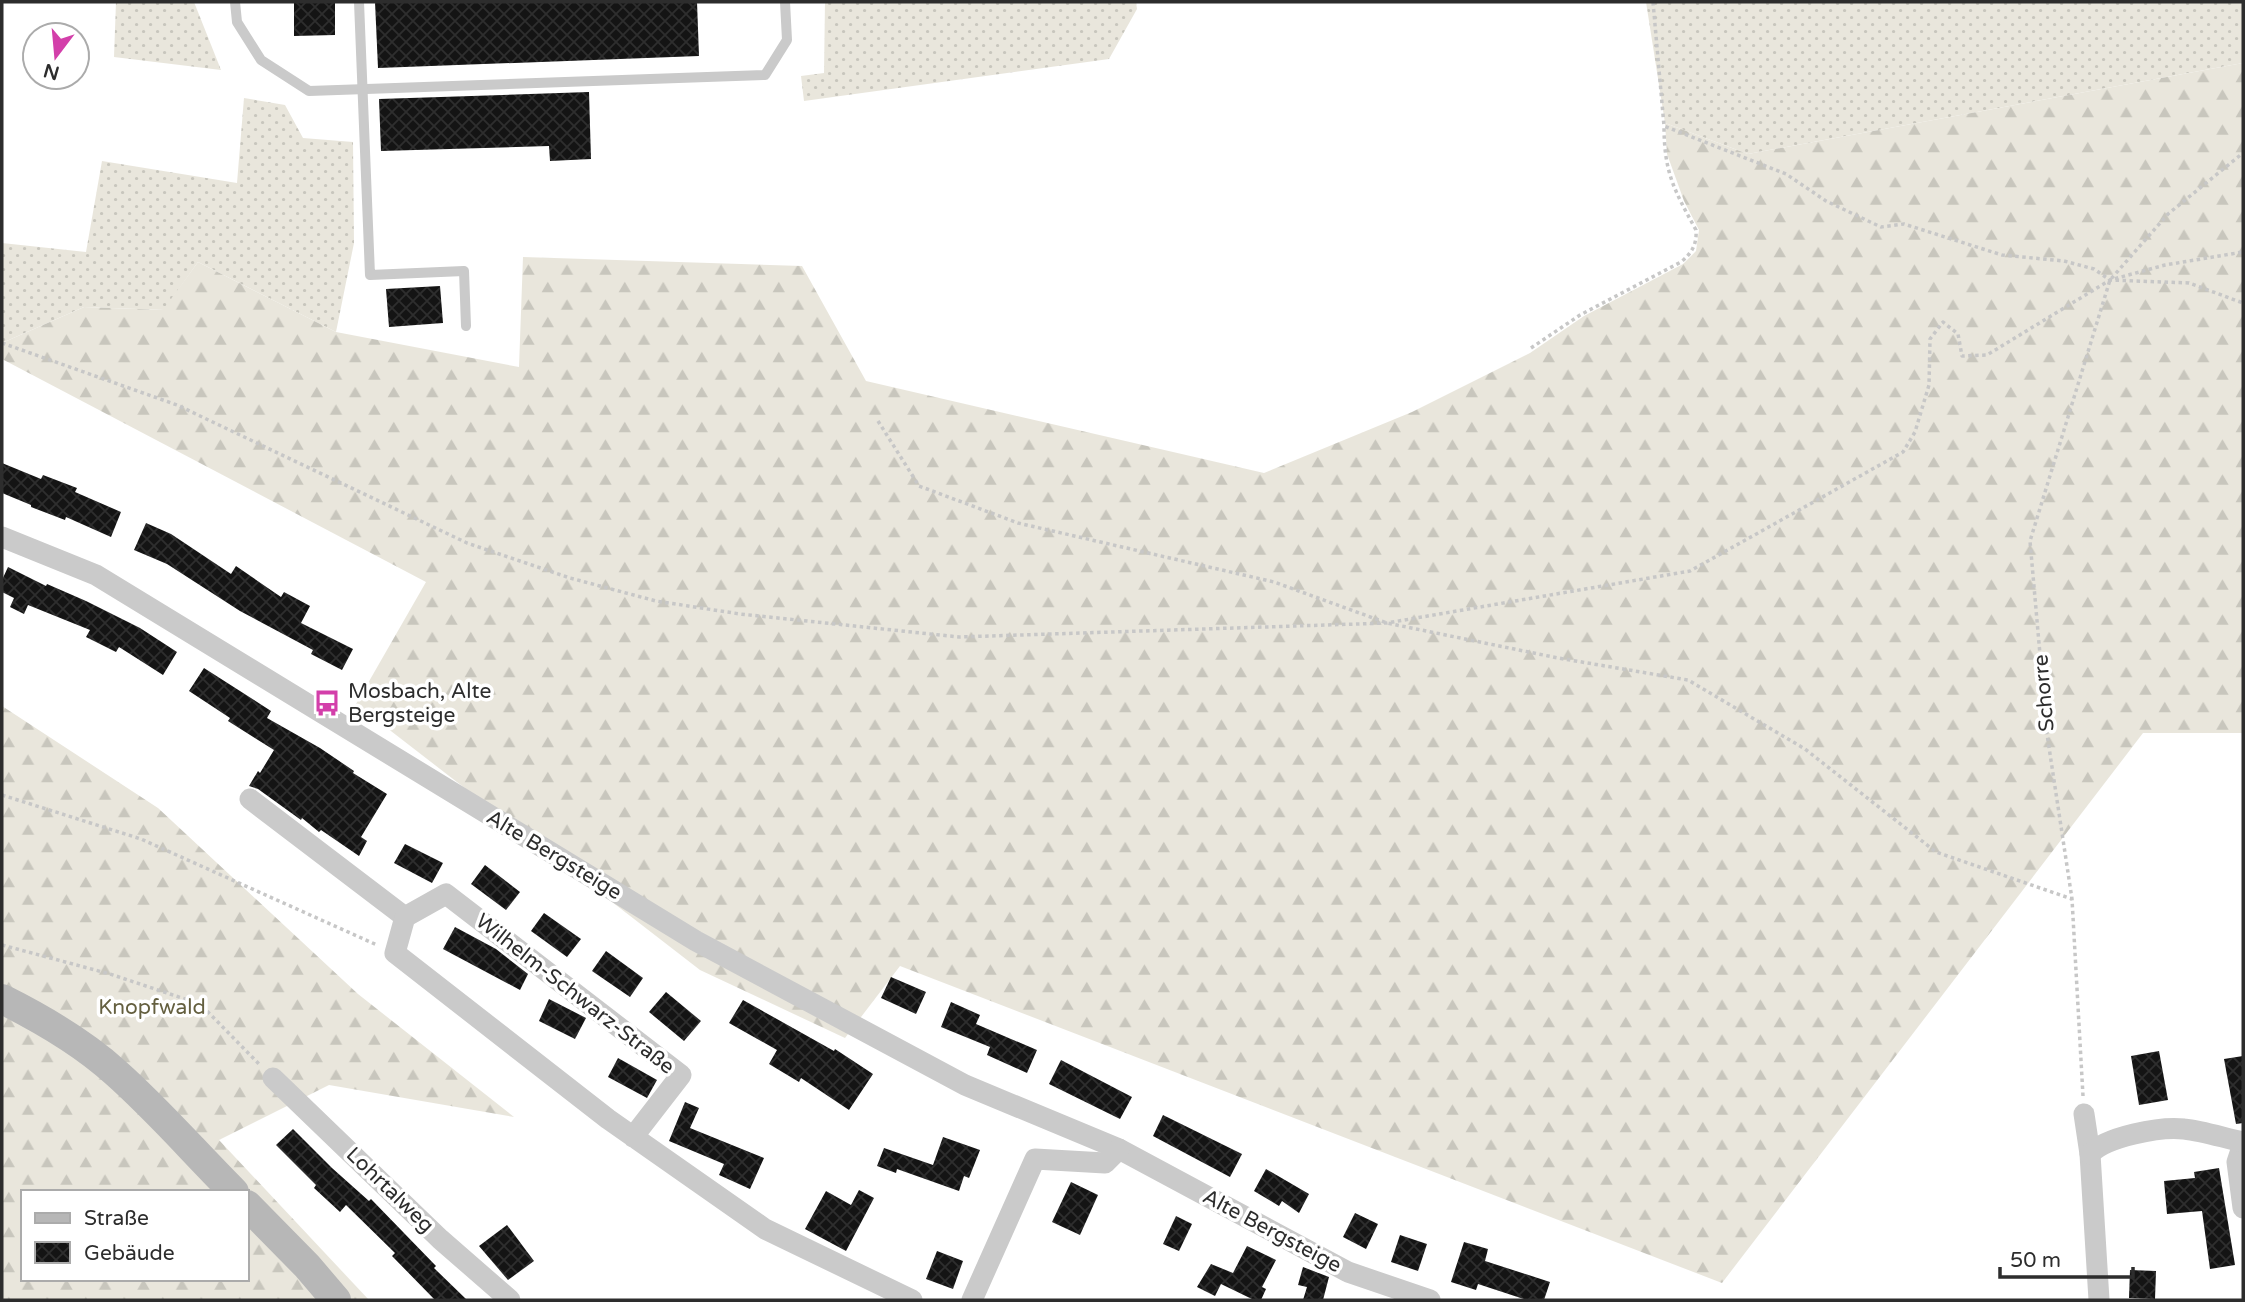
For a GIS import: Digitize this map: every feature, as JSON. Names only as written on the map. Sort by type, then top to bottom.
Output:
[{"type":"main road","points":[[2,999],[74,1040],[115,1072],[232,1190]]},
{"type":"main road","points":[[248,1206],[336,1300]]},
{"type":"street","name":"Alte Bergsteige","points":[[2,537],[96,575],[696,941],[965,1085],[1119,1149],[1348,1272],[1430,1300]]},
{"type":"street","points":[[250,799],[405,917],[395,953],[633,1137],[765,1229],[912,1300]]},
{"type":"street","name":"Wilhelm-Schwarz-Straße","points":[[405,917],[446,894],[681,1075],[633,1137]]},
{"type":"street","name":"Lohrtalweg","points":[[273,1078],[440,1239],[510,1300]]},
{"type":"street","points":[[2084,1114],[2090,1154],[2099,1300]]},
{"type":"street","points":[[2090,1154],[2096,1147],[2126,1135],[2182,1128],[2243,1143],[2237,1162],[2243,1208]]},
{"type":"street","points":[[972,1300],[1035,1159],[1105,1163],[1119,1149]]},
{"type":"lane","points":[[235,2],[237,22],[261,60],[309,91],[765,75],[787,40],[785,2]]},
{"type":"lane","points":[[359,2],[370,275],[464,271],[466,326]]},
{"type":"path","points":[[1531,348],[1580,315],[1691,255],[1696,230],[1669,177],[1664,155],[1653,2]]},
{"type":"path","points":[[1664,126],[1786,174],[1826,201],[1881,227],[1904,224],[2001,255],[2064,261],[2094,269],[2110,280],[2189,283],[2243,303]]},
{"type":"path","name":"Schorre","points":[[2084,1114],[2072,899],[2047,734],[2030,541],[2110,280],[2168,214],[2243,153]]},
{"type":"path","points":[[2,343],[177,405],[467,543],[570,578],[656,601],[740,614],[959,637],[1387,623],[1690,571],[1903,452],[1915,432],[1929,385],[1930,340],[1943,322],[1958,334],[1962,356],[1987,355],[2110,280],[2165,265],[2243,252]]},
{"type":"path","points":[[878,421],[919,486],[1018,523],[1274,582],[1387,623],[1558,658],[1688,680],[1805,749],[1936,852],[2072,899]]},
{"type":"path","points":[[2,795],[141,839],[395,953]]},
{"type":"path","points":[[2,945],[110,974],[201,1004],[273,1078]]},
{"type":"green space","points":[[116,2],[194,2],[221,70],[114,57]]},
{"type":"green space","points":[[825,2],[1136,2],[1137,9],[1109,59],[804,101],[801,76],[824,73]]},
{"type":"green space","points":[[1646,2],[2243,2],[2243,63],[1748,154],[1665,123]]},
{"type":"green space","points":[[2243,63],[2243,733],[2143,733],[1722,1283],[900,966],[845,1038],[700,970],[356,704],[426,582],[2,359],[2,343],[84,307],[163,310],[198,262],[336,332],[519,367],[523,257],[802,266],[866,381],[1264,473],[1412,412],[1530,353],[1584,316],[1683,264],[1696,251],[1699,230],[1684,201],[1667,154],[1665,123],[1748,154]]},
{"type":"green space","points":[[244,98],[285,105],[303,138],[353,142],[354,243],[336,332],[198,262],[164,310],[84,307],[2,343],[2,243],[86,252],[102,161],[237,183]]},
{"type":"green space","name":"Knopfwald","points":[[2,706],[158,808],[358,994],[514,1117],[329,1085],[219,1140],[369,1300],[2,1300]]},
{"type":"building","points":[[294,2],[335,2],[335,35],[294,36]]},
{"type":"building","points":[[375,2],[697,2],[699,56],[378,68]]},
{"type":"building","points":[[589,92],[591,159],[550,161],[549,146],[381,151],[379,99]]},
{"type":"building","points":[[440,286],[443,323],[389,327],[386,289]]},
{"type":"building","points":[[2,463],[41,479],[43,475],[77,488],[75,492],[121,512],[111,537],[66,517],[65,520],[31,507],[2,493]]},
{"type":"building","points":[[146,523],[171,534],[231,574],[236,566],[281,597],[284,592],[310,606],[301,623],[353,649],[342,670],[311,654],[313,650],[240,611],[167,564],[134,550]]},
{"type":"building","points":[[8,567],[140,628],[177,652],[163,675],[119,647],[116,652],[86,637],[90,630],[28,605],[24,614],[10,607],[14,598],[2,592],[2,580]]},
{"type":"building","points":[[204,668],[271,711],[267,718],[320,748],[387,794],[361,837],[367,841],[359,856],[321,830],[319,832],[258,789],[249,786],[274,750],[228,721],[230,718],[189,691]]},
{"type":"building","points":[[405,844],[443,863],[432,883],[394,863]]},
{"type":"building","points":[[485,865],[520,892],[506,910],[471,884]]},
{"type":"building","points":[[544,913],[581,939],[567,957],[531,931]]},
{"type":"building","points":[[455,927],[496,949],[528,974],[520,990],[443,949]]},
{"type":"building","points":[[606,951],[643,978],[630,997],[592,971]]},
{"type":"building","points":[[891,977],[926,992],[916,1014],[881,998]]},
{"type":"building","points":[[666,992],[701,1021],[684,1041],[649,1012]]},
{"type":"building","points":[[549,999],[586,1018],[575,1039],[539,1021]]},
{"type":"building","points":[[743,1000],[834,1051],[835,1049],[873,1074],[849,1110],[801,1078],[799,1082],[769,1064],[777,1050],[729,1023]]},
{"type":"building","points":[[951,1002],[980,1015],[976,1024],[1037,1050],[1027,1073],[987,1055],[990,1047],[941,1027]]},
{"type":"building","points":[[2159,1051],[2168,1100],[2139,1105],[2131,1056]]},
{"type":"building","points":[[2243,1056],[2243,1123],[2236,1124],[2224,1059]]},
{"type":"building","points":[[618,1058],[657,1080],[647,1098],[608,1077]]},
{"type":"building","points":[[1061,1060],[1132,1097],[1120,1119],[1049,1084]]},
{"type":"building","points":[[685,1102],[699,1108],[690,1128],[764,1158],[750,1189],[719,1175],[724,1164],[669,1141]]},
{"type":"building","points":[[1163,1115],[1242,1154],[1230,1177],[1153,1136]]},
{"type":"building","points":[[293,1129],[332,1168],[369,1201],[371,1199],[467,1300],[435,1300],[392,1256],[395,1253],[346,1205],[340,1212],[314,1188],[316,1185],[276,1145]]},
{"type":"building","points":[[943,1137],[980,1150],[969,1178],[964,1176],[959,1191],[897,1169],[896,1173],[877,1166],[884,1148],[933,1165]]},
{"type":"building","points":[[2219,1168],[2235,1265],[2210,1269],[2202,1211],[2167,1214],[2164,1181],[2195,1178],[2194,1172]]},
{"type":"building","points":[[1266,1169],[1309,1194],[1299,1213],[1282,1201],[1279,1206],[1254,1191]]},
{"type":"building","points":[[1071,1182],[1098,1195],[1080,1235],[1052,1222]]},
{"type":"building","points":[[859,1190],[874,1198],[846,1251],[805,1229],[826,1191],[851,1205]]},
{"type":"building","points":[[1355,1213],[1378,1224],[1366,1249],[1343,1237]]},
{"type":"building","points":[[1176,1216],[1192,1224],[1179,1251],[1163,1244]]},
{"type":"building","points":[[507,1225],[534,1261],[508,1280],[479,1246]]},
{"type":"building","points":[[1400,1235],[1427,1244],[1418,1271],[1391,1262]]},
{"type":"building","points":[[1464,1242],[1488,1249],[1485,1261],[1550,1282],[1544,1300],[1527,1300],[1478,1284],[1476,1290],[1451,1282]]},
{"type":"building","points":[[1247,1246],[1276,1260],[1262,1287],[1266,1289],[1261,1300],[1254,1300],[1221,1284],[1215,1296],[1197,1287],[1211,1264],[1233,1273]]},
{"type":"building","points":[[937,1251],[963,1261],[953,1289],[926,1279]]},
{"type":"building","points":[[1303,1267],[1329,1277],[1323,1300],[1303,1300],[1307,1287],[1298,1285]]},
{"type":"building","points":[[2130,1270],[2156,1271],[2155,1299],[2129,1298]]},
{"type":"place","name":"Mosbach, Alte Bergsteige","points":[[327,703]]}]
